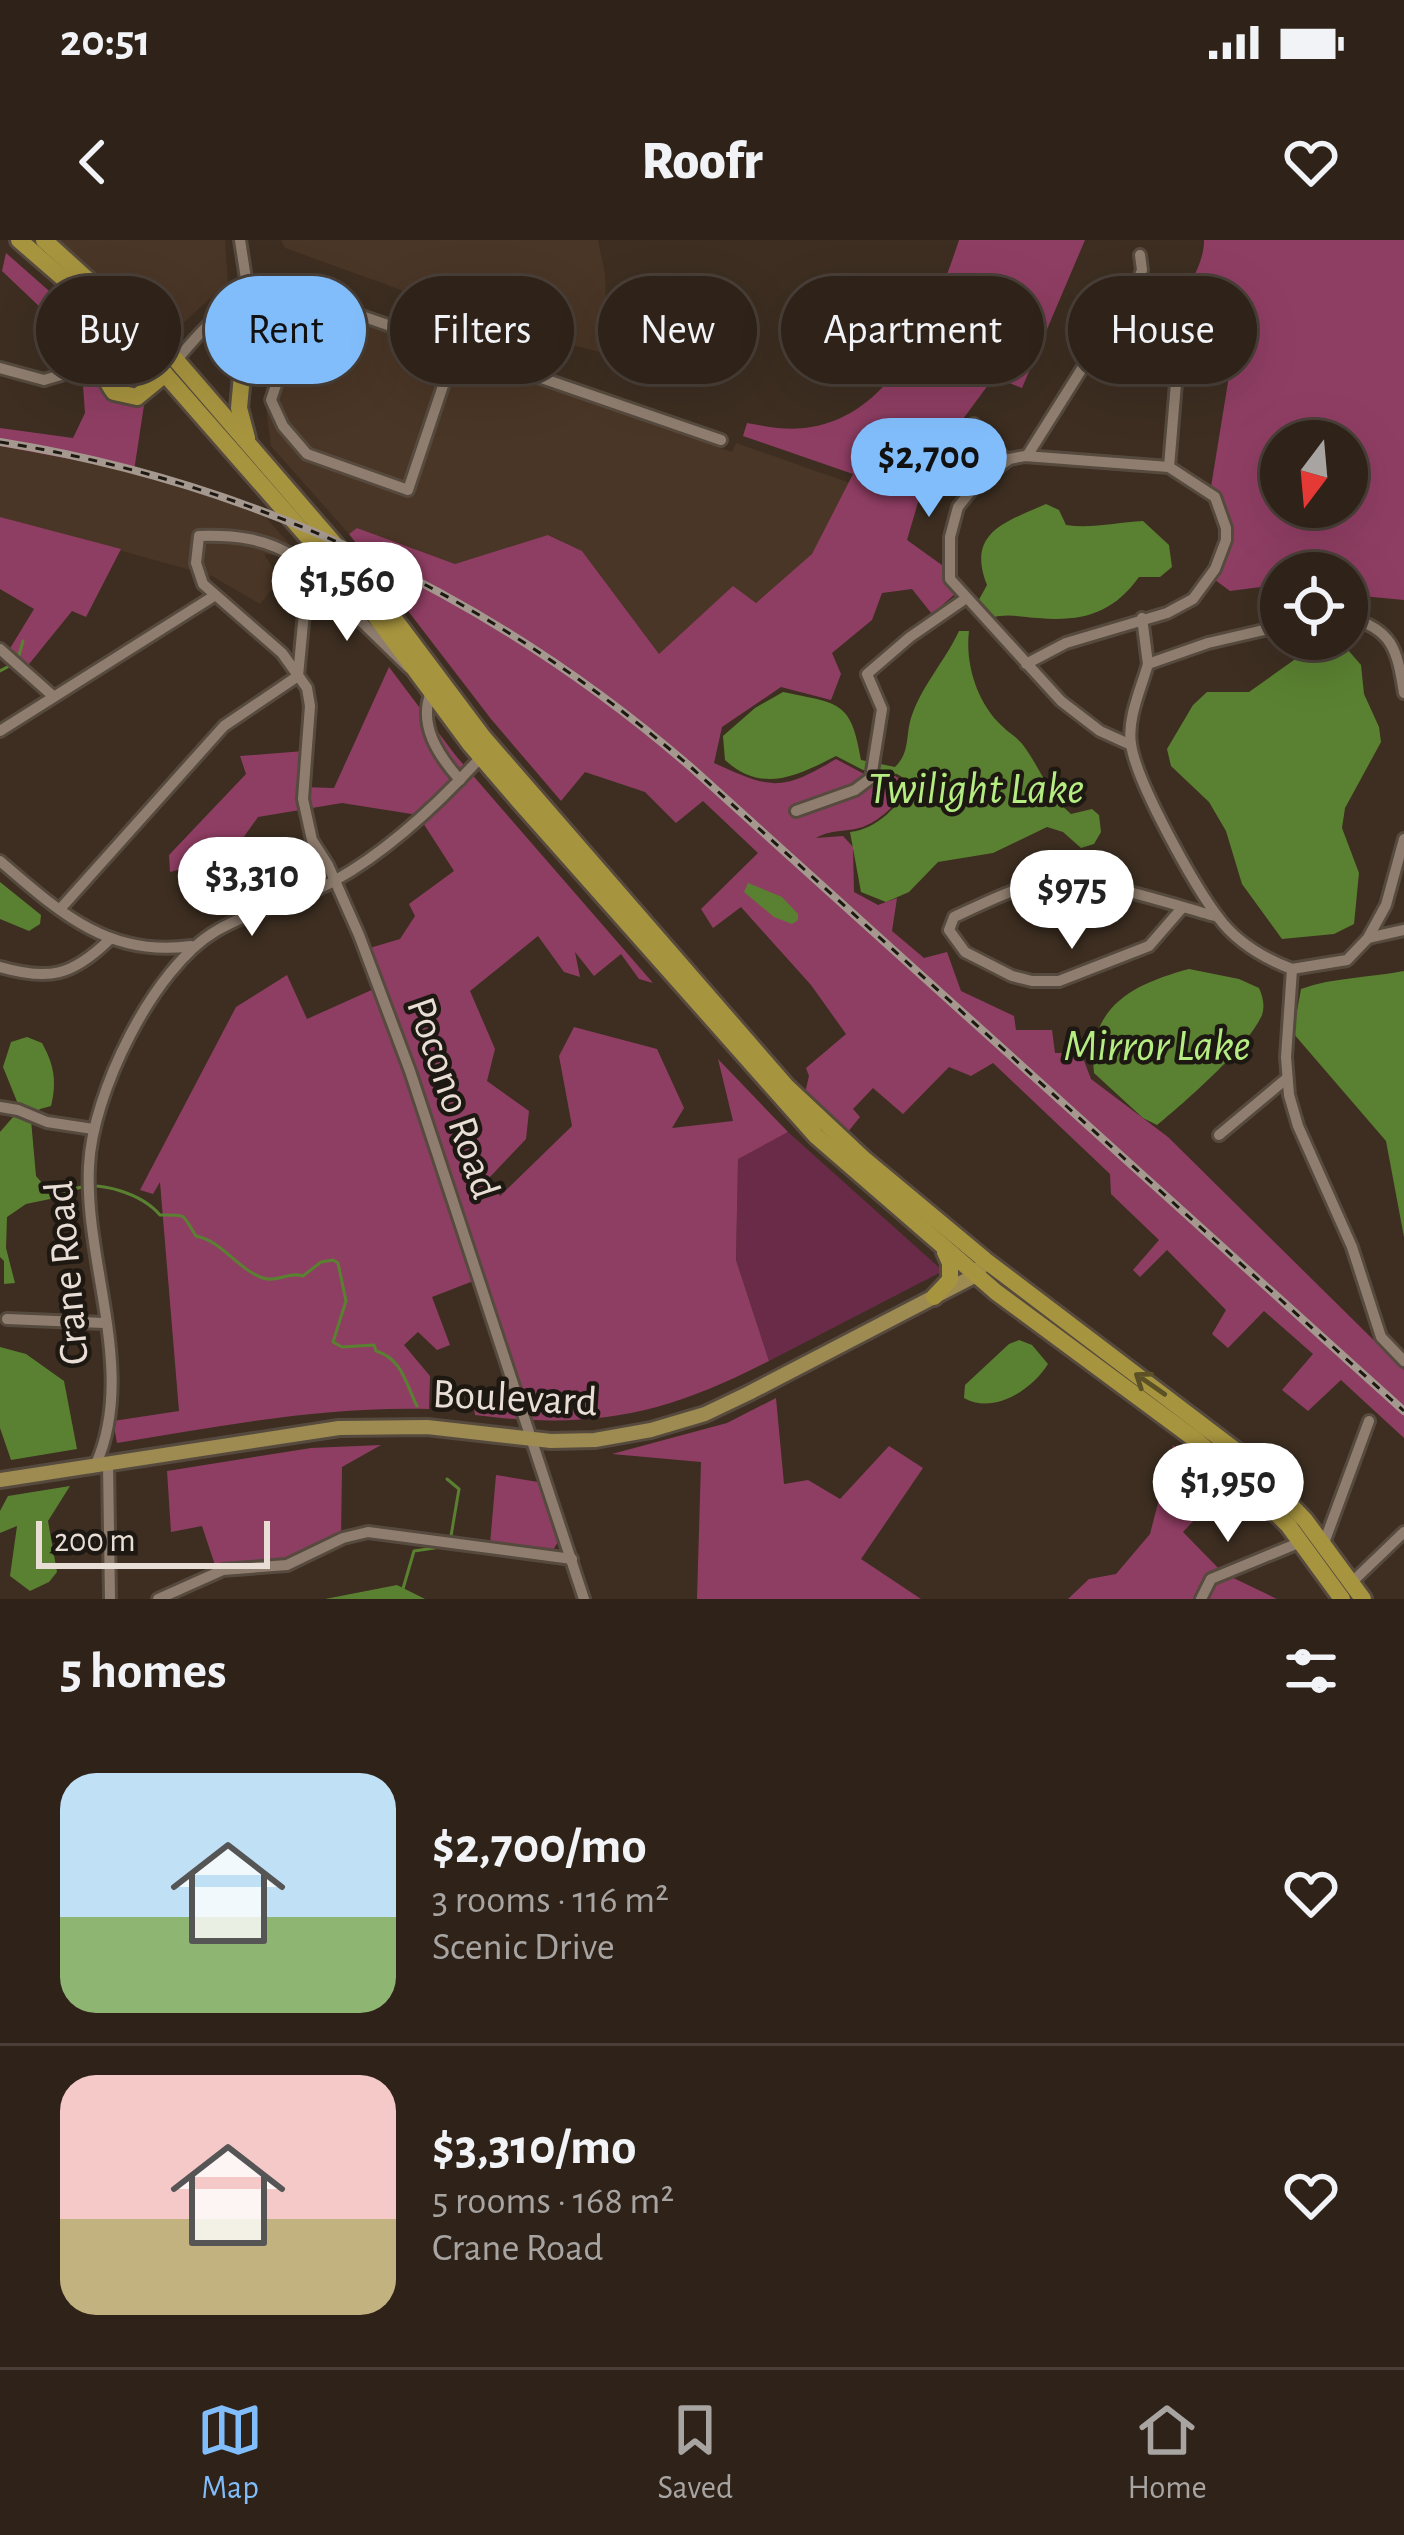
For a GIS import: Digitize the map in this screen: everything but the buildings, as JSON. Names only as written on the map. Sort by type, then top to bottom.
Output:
[{"type":"highway","points":[[19,240],[61,276]]},
{"type":"highway","points":[[44,240],[80,276]]},
{"type":"highway","points":[[181,377],[253,450],[374,590],[483,737],[786,1086],[981,1267],[1240,1478],[1344,1592],[1363,1599]]},
{"type":"highway","points":[[181,379],[368,606],[482,757],[816,1136],[942,1246],[981,1267],[1216,1433],[1271,1483],[1324,1543],[1344,1592]]},
{"type":"highway","points":[[110,384],[114,392],[137,398],[152,384]]},
{"type":"highway","points":[[241,384],[241,425],[253,450]]},
{"type":"highway","points":[[934,1298],[950,1280],[950,1263],[942,1246]]},
{"type":"main road","name":"Boulevard","points":[[0,1480],[339,1428],[406,1425],[533,1440],[618,1437],[705,1414],[934,1298],[981,1267]]},
{"type":"street","points":[[240,240],[246,276]]},
{"type":"street","points":[[1027,456],[1138,278],[1140,255]]},
{"type":"street","points":[[181,356],[205,329]]},
{"type":"street","points":[[0,368],[36,378]]},
{"type":"street","points":[[277,384],[272,400],[283,426],[308,454],[408,490],[444,384]]},
{"type":"street","points":[[561,384],[721,440]]},
{"type":"street","points":[[1169,467],[1176,384]]},
{"type":"street","points":[[974,424],[1007,461]]},
{"type":"street","points":[[1026,664],[1066,643],[1177,609],[1201,592],[1226,541],[1215,497],[1169,467],[1027,456],[1007,461],[974,487],[953,518],[950,579],[965,599],[1060,701],[1100,731],[1131,746]]},
{"type":"street","points":[[61,908],[224,726],[298,675],[282,653],[214,596],[198,574],[199,536],[266,541],[308,569],[426,685],[425,722],[434,734],[439,756],[460,780]]},
{"type":"street","name":"Pocono Road","points":[[308,569],[298,675],[307,688],[310,706],[303,810],[312,840],[336,880],[404,1053],[584,1599]]},
{"type":"street","points":[[0,731],[214,596]]},
{"type":"street","points":[[796,811],[856,790],[871,778],[882,709],[867,674],[965,599]]},
{"type":"street","points":[[1142,618],[1148,664],[1131,722],[1131,746],[1166,829],[1218,917],[1262,958],[1292,970],[1347,960],[1368,938],[1386,905],[1404,839]]},
{"type":"street","points":[[1368,625],[1400,646],[1404,694]]},
{"type":"street","points":[[1148,664],[1260,631]]},
{"type":"street","points":[[0,649],[53,696]]},
{"type":"street","name":"Crane Road","points":[[110,1599],[102,1463],[111,1400],[88,1190],[93,1130],[123,1051],[172,967],[194,946],[236,920],[336,880],[482,757]]},
{"type":"street","points":[[0,861],[110,940],[139,948],[194,946]]},
{"type":"street","points":[[1182,908],[1149,946],[1068,979],[1045,982],[1012,976],[965,952],[951,938],[950,922],[983,903],[1045,881],[1094,886],[1182,908],[1218,917]]},
{"type":"street","points":[[1368,938],[1404,930]]},
{"type":"street","points":[[0,967],[42,978],[60,974],[110,940]]},
{"type":"street","points":[[1292,970],[1286,1079],[1298,1126],[1352,1247],[1382,1337],[1404,1361]]},
{"type":"street","points":[[1220,1135],[1286,1079]]},
{"type":"street","points":[[0,1107],[93,1130]]},
{"type":"street","points":[[7,1319],[104,1323]]},
{"type":"street","points":[[1324,1543],[1369,1421]]},
{"type":"street","points":[[158,1599],[223,1570],[287,1565],[368,1532],[572,1559]]},
{"type":"street","points":[[1344,1592],[1404,1532]]},
{"type":"street","points":[[1201,1599],[1211,1579],[1301,1542]]},
{"type":"shaded area","points":[[57,240],[225,240],[228,276],[205,276],[205,303],[181,325],[181,276],[97,276]]},
{"type":"shaded area","points":[[281,240],[598,240],[605,276],[598,276],[598,352],[574,346],[574,276],[390,276],[390,286],[285,248]]},
{"type":"shaded area","points":[[959,240],[1085,240],[1044,336],[1044,276],[946,276]]},
{"type":"shaded area","points":[[1204,240],[1404,240],[1404,600],[1368,597],[1368,552],[1260,552],[1260,587],[1230,591],[1211,577],[1226,525],[1210,493],[1228,384],[1257,384],[1257,276],[1195,273]]},
{"type":"shaded area","points":[[6,253],[36,279],[36,303],[2,271]]},
{"type":"shaded area","points":[[366,325],[390,333],[390,384],[536,384],[732,452],[736,443],[850,483],[813,554],[756,603],[733,587],[659,654],[582,551],[549,535],[455,564],[357,528],[349,534],[271,446],[265,402],[270,384],[366,384]]},
{"type":"shaded area","points":[[83,384],[146,384],[151,389],[146,392],[134,471],[0,446],[0,428],[73,438],[85,413]]},
{"type":"shaded area","points":[[886,384],[989,384],[929,465],[907,540],[946,568],[955,594],[932,614],[912,589],[882,593],[872,620],[832,653],[841,674],[831,700],[781,687],[722,727],[714,763],[776,783],[802,777],[836,759],[864,774],[895,776],[909,785],[871,823],[816,838],[843,836],[853,847],[854,892],[878,905],[897,898],[892,931],[924,958],[947,952],[961,991],[1014,1016],[1016,1030],[1052,1030],[1055,1053],[1081,1053],[1091,1079],[1168,1137],[1404,1370],[1404,1438],[1341,1380],[1308,1411],[1282,1390],[1313,1354],[1264,1311],[1228,1348],[1212,1334],[1226,1310],[1167,1250],[1140,1277],[1133,1270],[1159,1240],[1111,1194],[1110,1174],[993,1063],[971,1076],[949,1067],[903,1114],[873,1088],[853,1109],[860,1117],[847,1133],[805,1093],[806,1068],[846,1034],[811,985],[741,907],[713,928],[701,909],[758,853],[703,801],[676,823],[645,792],[585,772],[561,801],[491,719],[349,534],[357,528],[455,564],[548,535],[582,551],[659,654],[733,586],[756,603],[812,554],[853,474],[743,436],[747,423],[811,427],[841,418]]},
{"type":"shaded area","points":[[0,446],[134,471],[260,511],[302,558],[264,554],[280,579],[260,604],[212,576],[0,517]]},
{"type":"shaded area","points":[[0,517],[121,549],[86,617],[72,611],[25,669],[6,655],[34,609],[0,589]]},
{"type":"shaded area","points":[[389,667],[456,756],[653,983],[639,979],[621,954],[594,976],[575,952],[580,977],[564,972],[538,936],[470,991],[495,1049],[487,1081],[529,1111],[526,1139],[489,1178],[500,1196],[572,1126],[559,1056],[574,1027],[657,1049],[684,1108],[672,1128],[733,1121],[718,1059],[788,1132],[738,1159],[736,1260],[769,1361],[695,1394],[627,1414],[556,1420],[475,1415],[473,1400],[513,1388],[476,1280],[432,1297],[450,1345],[437,1350],[418,1332],[404,1345],[430,1376],[429,1409],[311,1414],[117,1443],[113,1421],[179,1411],[160,1182],[153,1194],[140,1190],[236,1007],[287,975],[307,1019],[376,988],[363,950],[400,939],[415,916],[409,904],[454,871],[418,815],[342,803],[258,817],[231,855],[170,872],[169,855],[246,774],[240,756],[304,751],[301,787],[334,788]]},
{"type":"shaded area","points":[[788,1132],[943,1271],[769,1361],[736,1260],[738,1158]]},
{"type":"shaded area","points":[[776,1398],[784,1484],[808,1480],[840,1499],[889,1446],[923,1468],[861,1559],[921,1599],[697,1599],[701,1462],[612,1454],[727,1423]]},
{"type":"shaded area","points":[[381,1445],[342,1467],[341,1541],[278,1566],[217,1571],[202,1526],[171,1532],[167,1471],[311,1448]]},
{"type":"shaded area","points":[[1173,1445],[1224,1488],[1183,1532],[1223,1573],[1277,1599],[1068,1599],[1089,1579],[1116,1574],[1150,1534]]},
{"type":"shaded area","points":[[496,1475],[538,1482],[558,1542],[553,1550],[490,1544]]},
{"type":"water","points":[[1046,504],[1059,510],[1066,525],[1143,521],[1169,545],[1172,567],[1160,577],[1139,577],[1119,599],[1083,616],[990,618],[976,605],[987,585],[982,567],[986,541],[1004,524]]},
{"type":"water","name":"Twilight Lake","points":[[959,631],[969,631],[971,669],[986,706],[1023,745],[1063,806],[1071,814],[1092,809],[1099,815],[1101,832],[1094,844],[1081,848],[1063,832],[1047,827],[993,853],[938,862],[909,892],[886,902],[861,892],[850,832],[887,815],[912,783],[897,774],[863,770],[836,756],[793,775],[752,777],[725,760],[723,736],[755,708],[783,692],[839,708],[852,725],[861,760],[895,767],[906,749],[917,704]]},
{"type":"water","points":[[1294,660],[1357,660],[1361,665],[1364,694],[1381,742],[1345,808],[1342,828],[1359,873],[1354,924],[1334,934],[1282,939],[1242,884],[1226,831],[1209,802],[1171,766],[1167,749],[1193,705],[1207,692],[1249,692]]},
{"type":"water","points":[[0,882],[41,915],[40,924],[29,931],[0,919]]},
{"type":"water","points":[[748,883],[782,897],[798,920],[792,924],[774,917],[744,892]]},
{"type":"water","name":"Mirror Lake","points":[[1189,969],[1259,988],[1263,1012],[1230,1058],[1157,1125],[1094,1073],[1094,1050],[1106,1015],[1118,1002],[1150,982]]},
{"type":"water","points":[[1404,971],[1404,1237],[1386,1141],[1293,1033],[1301,989]]},
{"type":"water","points":[[27,1037],[42,1043],[53,1073],[51,1106],[40,1109],[31,1120],[36,1176],[55,1198],[26,1204],[7,1217],[6,1248],[15,1283],[4,1284],[0,1132],[20,1109],[3,1067],[11,1042]]},
{"type":"water","points":[[1019,1340],[1032,1345],[1048,1364],[1041,1374],[1022,1391],[999,1402],[964,1398],[965,1385]]},
{"type":"water","points":[[0,1347],[26,1354],[64,1381],[77,1449],[11,1460],[0,1428]]},
{"type":"water","points":[[70,1486],[48,1521],[57,1572],[30,1591],[10,1576],[17,1526],[0,1533],[0,1511],[8,1496]]},
{"type":"water","points":[[397,1585],[425,1599],[325,1599]]},
{"type":"waterway","points":[[18,659],[23,641]]},
{"type":"waterway","points":[[0,671],[11,665]]},
{"type":"waterway","points":[[55,1198],[84,1187],[132,1195],[160,1215],[184,1217],[196,1236],[214,1243],[263,1278],[303,1276],[321,1262],[333,1260],[338,1263],[346,1301],[333,1342],[342,1347],[374,1345],[398,1366],[417,1406]]},
{"type":"waterway","points":[[447,1479],[459,1489],[451,1536]]},
{"type":"waterway","points":[[400,1599],[414,1551],[441,1547]]},
{"type":"railway","points":[[0,442],[189,486],[281,518],[455,601],[538,652],[693,769],[1404,1411]]}]
